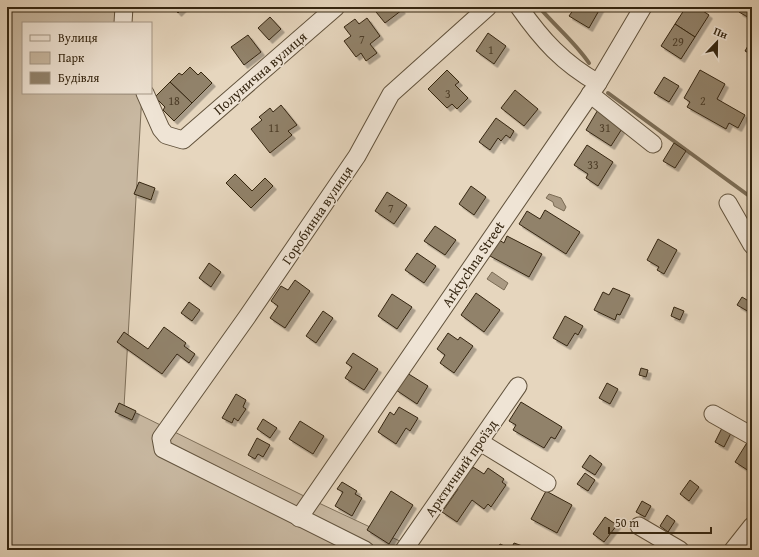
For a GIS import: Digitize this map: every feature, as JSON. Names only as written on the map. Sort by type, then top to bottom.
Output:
[{"type":"street","points":[[123,22],[124,7]]},
{"type":"street","name":"Полунична вулиця","points":[[145,94],[161,129],[166,135],[183,140],[336,7]]},
{"type":"street","name":"Горобинна вулиця","points":[[299,518],[163,449],[161,438],[248,317],[357,156],[391,94],[488,7]]},
{"type":"street","points":[[519,7],[529,22],[560,56],[653,144]]},
{"type":"street","name":"Arktychna Street","points":[[299,518],[594,88],[643,7]]},
{"type":"street","points":[[728,203],[752,245]]},
{"type":"street","name":"Арктичний проїзд","points":[[404,550],[518,386]]},
{"type":"street","points":[[713,414],[752,436]]},
{"type":"street","points":[[480,442],[547,483]]},
{"type":"street","points":[[299,518],[365,550]]},
{"type":"street","points":[[639,526],[680,550]]},
{"type":"street","points":[[733,550],[752,526]]},
{"type":"green space","points":[[7,7],[118,7],[118,22],[22,22],[22,94],[142,94],[124,407],[306,497],[419,550],[7,550]]},
{"type":"shaded area","points":[[549,194],[561,198],[566,207],[564,211],[554,206],[553,202],[546,198]]},
{"type":"shaded area","points":[[492,272],[508,283],[504,290],[487,279]]},
{"type":"building","points":[[173,7],[184,7],[178,13]]},
{"type":"building","points":[[372,7],[399,7],[402,10],[385,23]]},
{"type":"building","points":[[571,7],[601,7],[589,28],[569,16],[574,9]]},
{"type":"building","points":[[686,7],[697,7],[709,15],[695,37],[675,24]]},
{"type":"building","points":[[738,7],[752,7],[751,19],[739,12],[740,9]]},
{"type":"building","points":[[270,17],[281,29],[269,40],[258,28]]},
{"type":"building","points":[[367,18],[380,36],[370,44],[377,53],[366,61],[361,53],[356,57],[344,41],[351,36],[344,27],[355,19],[359,24]]},
{"type":"building","points":[[675,24],[695,37],[681,59],[661,46]]},
{"type":"building","points":[[488,33],[506,46],[494,64],[476,51]]},
{"type":"building","points":[[248,35],[261,52],[244,65],[231,47]]},
{"type":"building","points":[[752,39],[752,55],[745,51]]},
{"type":"building","points":[[190,67],[198,75],[201,72],[212,83],[192,103],[170,82],[179,73],[182,75]]},
{"type":"building","points":[[447,70],[459,82],[455,85],[468,98],[457,109],[452,104],[447,108],[428,89]]},
{"type":"building","points":[[700,70],[725,84],[717,99],[745,115],[738,128],[729,123],[726,129],[687,107],[690,102],[684,98]]},
{"type":"building","points":[[664,77],[679,86],[669,102],[654,93]]},
{"type":"building","points":[[170,82],[192,103],[174,121],[163,110],[165,107],[155,97]]},
{"type":"building","points":[[515,90],[538,109],[524,126],[501,108]]},
{"type":"building","points":[[281,105],[297,125],[288,131],[292,135],[270,153],[251,129],[262,120],[259,117],[270,108],[273,112]]},
{"type":"building","points":[[599,108],[625,124],[611,146],[586,130]]},
{"type":"building","points":[[496,118],[514,131],[510,138],[506,135],[501,141],[498,138],[490,150],[479,142]]},
{"type":"building","points":[[674,143],[686,151],[675,168],[663,161]]},
{"type":"building","points":[[587,145],[613,162],[598,186],[586,178],[588,174],[574,165]]},
{"type":"building","points":[[235,174],[252,191],[265,178],[273,186],[251,208],[226,183]]},
{"type":"building","points":[[139,182],[155,188],[151,200],[134,194]]},
{"type":"building","points":[[471,186],[486,197],[474,215],[459,204]]},
{"type":"building","points":[[387,192],[407,205],[394,224],[375,211]]},
{"type":"building","points":[[545,210],[580,232],[566,254],[519,224],[527,211],[540,219]]},
{"type":"building","points":[[435,226],[456,240],[445,255],[424,241]]},
{"type":"building","points":[[507,236],[542,254],[529,277],[490,256],[499,240],[504,243]]},
{"type":"building","points":[[658,239],[677,250],[664,274],[657,270],[659,267],[647,260]]},
{"type":"building","points":[[417,253],[436,266],[424,283],[405,270]]},
{"type":"building","points":[[209,263],[221,272],[211,287],[199,278]]},
{"type":"building","points":[[295,280],[310,291],[285,328],[270,318],[278,306],[271,301],[281,286],[288,290]]},
{"type":"building","points":[[613,288],[630,295],[620,315],[617,314],[615,320],[594,310],[603,292],[609,295]]},
{"type":"building","points":[[476,293],[500,310],[484,332],[461,315]]},
{"type":"building","points":[[392,294],[412,307],[397,329],[378,316]]},
{"type":"building","points":[[742,297],[752,303],[749,312],[737,305]]},
{"type":"building","points":[[189,302],[200,310],[192,321],[181,313]]},
{"type":"building","points":[[674,307],[684,311],[680,320],[671,316]]},
{"type":"building","points":[[323,311],[333,318],[316,343],[306,336]]},
{"type":"building","points":[[565,316],[583,326],[578,335],[575,333],[567,346],[553,338]]},
{"type":"building","points":[[164,327],[186,343],[184,346],[195,354],[189,363],[177,354],[162,374],[117,342],[124,332],[148,349]]},
{"type":"building","points":[[448,333],[458,340],[460,337],[473,346],[454,373],[440,363],[445,355],[437,349]]},
{"type":"building","points":[[353,353],[378,369],[364,390],[345,378],[352,367],[346,363]]},
{"type":"building","points":[[641,368],[648,370],[646,377],[639,375]]},
{"type":"building","points":[[407,373],[428,386],[417,404],[396,390]]},
{"type":"building","points":[[607,383],[618,389],[610,404],[599,398]]},
{"type":"building","points":[[236,394],[246,400],[243,407],[246,409],[238,421],[234,418],[232,423],[222,418]]},
{"type":"building","points":[[521,402],[562,427],[555,439],[551,437],[544,448],[513,430],[516,425],[509,421]]},
{"type":"building","points":[[119,403],[136,411],[132,420],[115,412]]},
{"type":"building","points":[[399,407],[418,418],[410,431],[406,428],[396,444],[378,432],[390,412],[394,415]]},
{"type":"building","points":[[263,419],[277,428],[270,438],[257,429]]},
{"type":"building","points":[[300,421],[324,436],[313,454],[289,439]]},
{"type":"building","points":[[722,428],[731,433],[724,447],[715,442]]},
{"type":"building","points":[[257,438],[270,445],[263,457],[258,454],[255,459],[248,455]]},
{"type":"building","points":[[748,441],[752,443],[752,473],[735,462]]},
{"type":"building","points":[[590,455],[602,464],[595,475],[582,467]]},
{"type":"building","points":[[468,467],[472,469],[473,467],[484,474],[488,468],[504,479],[502,482],[506,485],[491,507],[488,504],[484,509],[472,500],[457,522],[442,512],[458,489],[454,487]]},
{"type":"building","points":[[585,473],[595,480],[588,491],[577,484]]},
{"type":"building","points":[[690,480],[699,487],[689,501],[680,494]]},
{"type":"building","points":[[342,482],[357,491],[355,494],[362,498],[352,516],[335,506],[343,492],[337,489]]},
{"type":"building","points":[[391,491],[413,505],[389,544],[367,530]]},
{"type":"building","points":[[546,491],[572,505],[557,533],[531,519]]},
{"type":"building","points":[[642,501],[651,506],[645,517],[636,512]]},
{"type":"building","points":[[667,515],[675,521],[668,532],[660,526]]},
{"type":"building","points":[[605,517],[617,525],[604,542],[593,534]]},
{"type":"building","points":[[514,543],[528,548],[527,550],[497,550],[500,544],[511,549]]},
{"type":"waterway","points":[[539,7],[578,48],[589,63]]},
{"type":"waterway","points":[[608,93],[752,198]]}]
